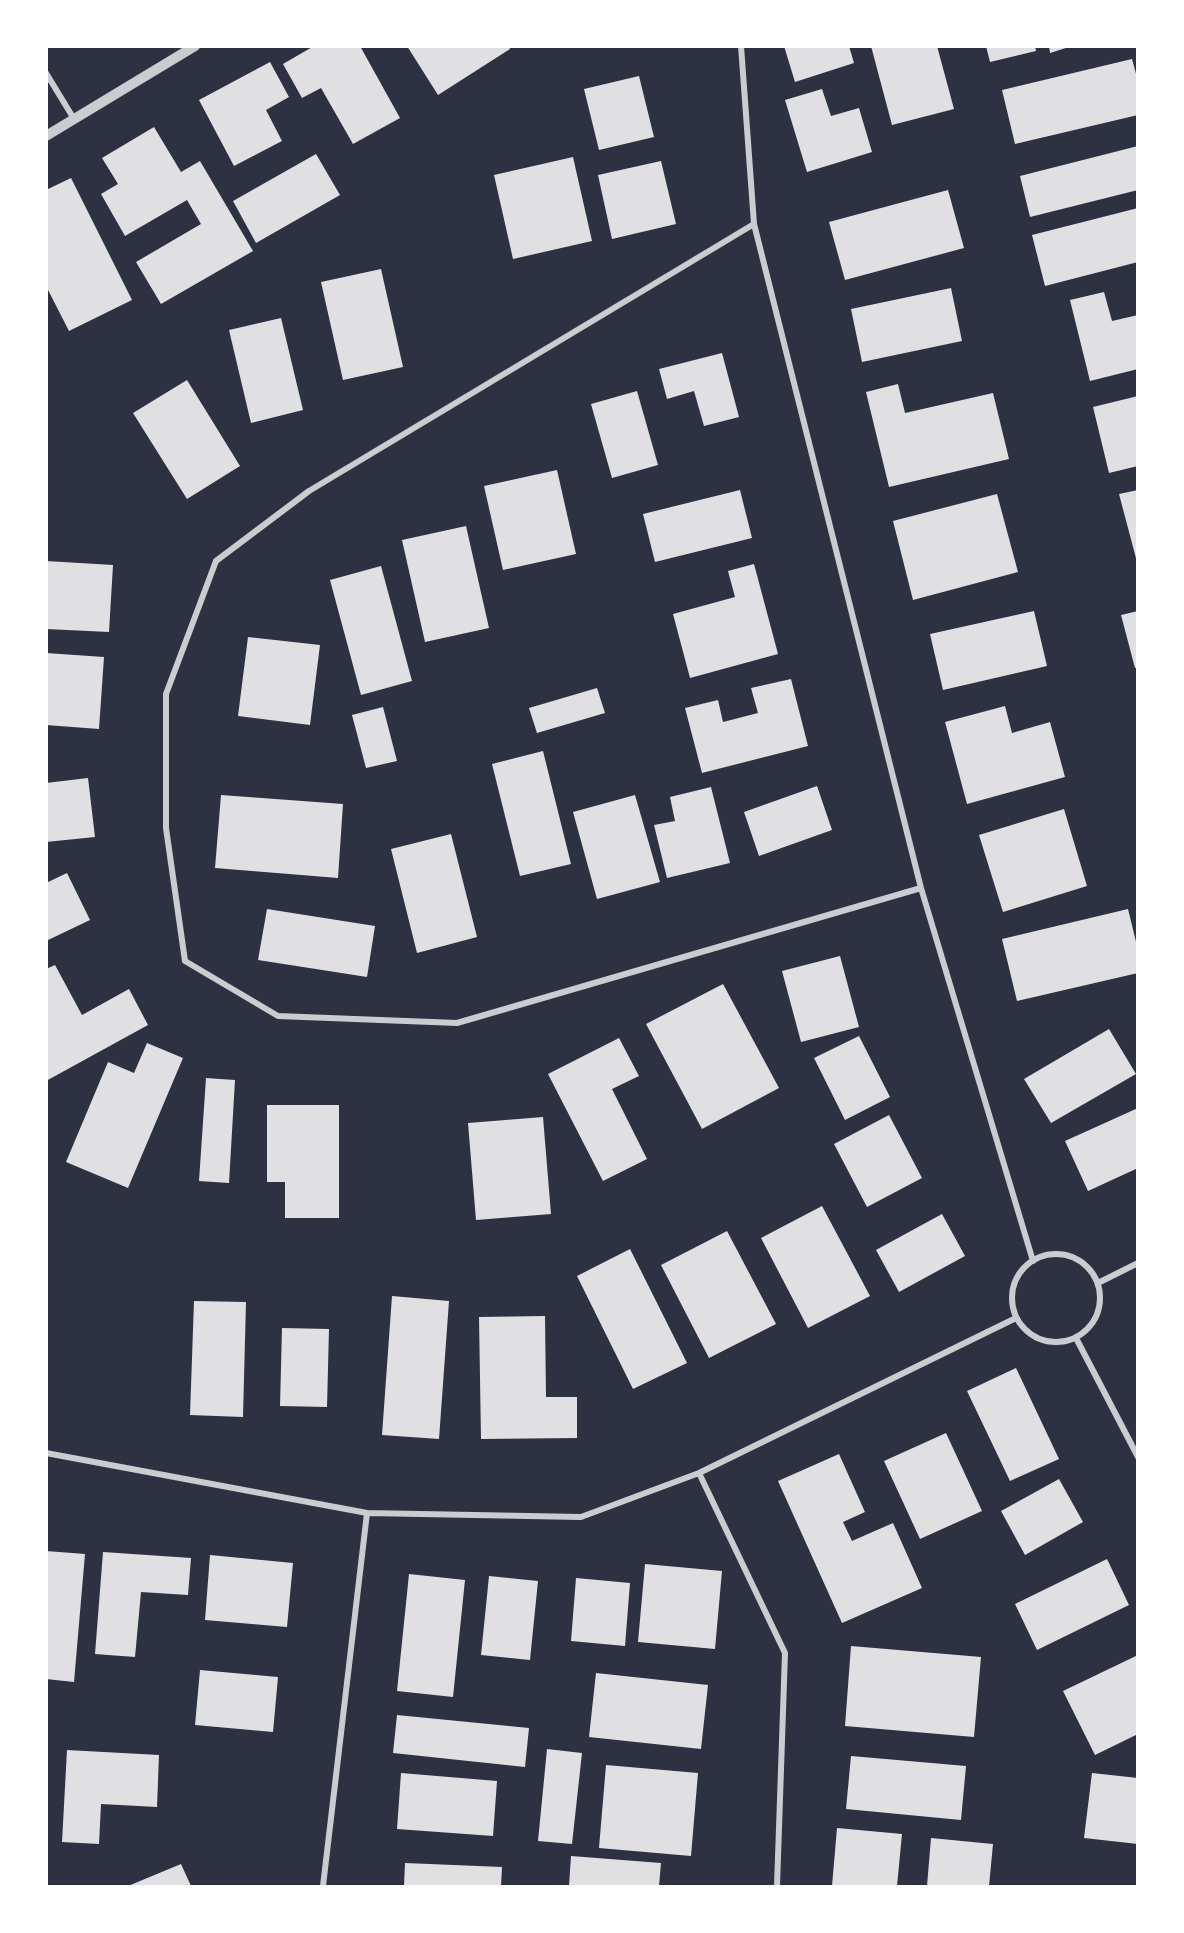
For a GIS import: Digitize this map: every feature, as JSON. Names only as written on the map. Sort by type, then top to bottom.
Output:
[{"type":"street","points":[[46,136],[195,46]]},
{"type":"street","points":[[741,46],[754,224],[921,888],[1033,1261]]},
{"type":"street","points":[[46,73],[74,119]]},
{"type":"street","points":[[754,224],[309,491],[216,561],[166,694],[166,828],[185,961],[278,1016],[457,1023],[921,888]]},
{"type":"street","points":[[1063,1254],[1084,1264],[1090,1269],[1098,1283],[1101,1299],[1098,1315],[1089,1328],[1076,1338],[1063,1342],[1042,1340],[1024,1329],[1016,1318],[1012,1302],[1014,1286],[1021,1272],[1033,1261],[1047,1255],[1063,1254]]},
{"type":"street","points":[[1098,1283],[1137,1263]]},
{"type":"street","points":[[46,1454],[367,1513],[581,1517],[699,1473],[1016,1318]]},
{"type":"street","points":[[1076,1338],[1137,1457]]},
{"type":"street","points":[[699,1473],[785,1653],[777,1887]]},
{"type":"street","points":[[323,1887],[367,1513]]},
{"type":"building","points":[[314,46],[360,46],[400,118],[353,144],[321,88],[302,98],[283,64]]},
{"type":"building","points":[[407,46],[509,46],[510,49],[438,95]]},
{"type":"building","points":[[784,46],[849,46],[854,63],[795,82]]},
{"type":"building","points":[[871,46],[937,46],[954,109],[892,125]]},
{"type":"building","points":[[986,46],[1035,46],[1036,51],[990,62]]},
{"type":"building","points":[[1049,46],[1069,46],[1069,47],[1050,53]]},
{"type":"building","points":[[1132,59],[1138,81],[1138,115],[1015,144],[1002,90]]},
{"type":"building","points":[[270,62],[289,97],[266,110],[282,141],[234,166],[199,100]]},
{"type":"building","points":[[639,76],[654,137],[599,150],[584,89]]},
{"type":"building","points":[[822,89],[831,116],[859,108],[872,152],[807,172],[785,100]]},
{"type":"building","points":[[154,127],[181,172],[200,161],[253,251],[161,304],[136,262],[201,224],[187,200],[125,236],[101,194],[118,184],[102,158]]},
{"type":"building","points":[[1138,146],[1138,190],[1030,217],[1020,176]]},
{"type":"building","points":[[316,154],[340,195],[256,243],[233,201]]},
{"type":"building","points":[[573,157],[592,241],[513,259],[494,175]]},
{"type":"building","points":[[661,161],[676,224],[612,239],[598,175]]},
{"type":"building","points":[[71,178],[132,300],[69,331],[46,286],[46,190]]},
{"type":"building","points":[[948,190],[964,248],[845,280],[829,222]]},
{"type":"building","points":[[1138,208],[1138,262],[1045,286],[1032,235]]},
{"type":"building","points":[[381,269],[403,367],[343,380],[321,282]]},
{"type":"building","points":[[951,288],[962,341],[862,362],[851,309]]},
{"type":"building","points":[[1104,292],[1112,321],[1138,315],[1138,369],[1090,381],[1070,300]]},
{"type":"building","points":[[281,318],[303,410],[251,423],[229,330]]},
{"type":"building","points":[[722,353],[739,417],[704,426],[694,391],[667,399],[659,369]]},
{"type":"building","points":[[187,380],[240,466],[187,499],[133,413]]},
{"type":"building","points":[[898,384],[905,413],[993,393],[1009,459],[889,487],[866,392]]},
{"type":"building","points":[[637,391],[658,465],[612,478],[591,404]]},
{"type":"building","points":[[1138,396],[1138,466],[1109,473],[1093,407]]},
{"type":"building","points":[[557,470],[576,554],[503,570],[484,486]]},
{"type":"building","points":[[740,490],[752,538],[655,562],[643,514]]},
{"type":"building","points":[[1138,490],[1138,562],[1137,562],[1119,494]]},
{"type":"building","points":[[997,494],[1018,572],[913,600],[893,521]]},
{"type":"building","points":[[466,526],[489,628],[425,642],[402,540]]},
{"type":"building","points":[[46,561],[113,565],[109,632],[46,629]]},
{"type":"building","points":[[754,564],[778,654],[690,678],[673,614],[735,597],[728,571]]},
{"type":"building","points":[[381,566],[412,681],[361,695],[330,580]]},
{"type":"building","points":[[1034,611],[1047,666],[943,690],[930,634]]},
{"type":"building","points":[[1138,611],[1138,667],[1135,668],[1121,615]]},
{"type":"building","points":[[248,637],[320,645],[310,725],[238,716]]},
{"type":"building","points":[[46,653],[104,657],[99,729],[46,725]]},
{"type":"building","points":[[791,679],[808,746],[702,773],[685,708],[718,700],[723,722],[758,713],[751,688]]},
{"type":"building","points":[[597,688],[605,713],[537,733],[529,708]]},
{"type":"building","points":[[1005,706],[1012,733],[1050,722],[1065,777],[967,804],[945,722]]},
{"type":"building","points":[[383,707],[397,761],[366,768],[352,715]]},
{"type":"building","points":[[543,751],[571,864],[520,876],[492,764]]},
{"type":"building","points":[[88,778],[95,837],[46,842],[46,783]]},
{"type":"building","points":[[817,786],[832,830],[759,856],[744,812]]},
{"type":"building","points":[[711,787],[730,863],[667,878],[654,825],[675,821],[670,797]]},
{"type":"building","points":[[221,795],[343,804],[338,878],[215,868]]},
{"type":"building","points":[[635,795],[660,882],[597,899],[573,812]]},
{"type":"building","points":[[1064,809],[1087,886],[1003,912],[979,835]]},
{"type":"building","points":[[451,834],[477,937],[417,953],[391,849]]},
{"type":"building","points":[[67,873],[90,920],[46,941],[46,883]]},
{"type":"building","points":[[267,909],[375,926],[367,977],[258,960]]},
{"type":"building","points":[[1128,909],[1138,950],[1138,973],[1017,1001],[1002,939]]},
{"type":"building","points":[[840,956],[859,1027],[801,1042],[782,971]]},
{"type":"building","points":[[55,965],[82,1015],[129,989],[148,1025],[46,1081],[46,969]]},
{"type":"building","points":[[723,984],[779,1088],[702,1129],[646,1024]]},
{"type":"building","points":[[1109,1029],[1136,1074],[1051,1123],[1024,1079]]},
{"type":"building","points":[[859,1036],[890,1097],[845,1120],[814,1058]]},
{"type":"building","points":[[619,1038],[639,1076],[612,1089],[647,1159],[603,1181],[548,1074]]},
{"type":"building","points":[[147,1043],[183,1058],[128,1188],[66,1162],[108,1062],[134,1073]]},
{"type":"building","points":[[206,1078],[235,1080],[229,1183],[199,1181]]},
{"type":"building","points":[[267,1105],[339,1105],[339,1218],[285,1218],[285,1182],[267,1182]]},
{"type":"building","points":[[1138,1108],[1138,1168],[1088,1191],[1065,1141]]},
{"type":"building","points":[[889,1115],[922,1178],[867,1207],[834,1144]]},
{"type":"building","points":[[543,1117],[551,1214],[476,1220],[468,1123]]},
{"type":"building","points":[[822,1206],[870,1296],[808,1328],[761,1238]]},
{"type":"building","points":[[942,1214],[965,1256],[899,1292],[876,1250]]},
{"type":"building","points":[[727,1231],[776,1324],[709,1358],[661,1265]]},
{"type":"building","points":[[630,1249],[687,1363],[633,1389],[577,1276]]},
{"type":"building","points":[[392,1296],[449,1301],[439,1439],[382,1435]]},
{"type":"building","points":[[194,1301],[246,1302],[243,1417],[190,1415]]},
{"type":"building","points":[[545,1316],[546,1397],[577,1397],[577,1438],[481,1439],[479,1317]]},
{"type":"building","points":[[282,1328],[329,1329],[327,1407],[280,1406]]},
{"type":"building","points":[[1016,1368],[1059,1459],[1010,1481],[967,1391]]},
{"type":"building","points":[[946,1433],[982,1511],[920,1539],[884,1461]]},
{"type":"building","points":[[839,1454],[865,1512],[843,1522],[852,1541],[893,1523],[922,1588],[842,1623],[778,1481]]},
{"type":"building","points":[[1059,1479],[1083,1522],[1025,1555],[1001,1511]]},
{"type":"building","points":[[46,1551],[85,1554],[74,1682],[46,1679]]},
{"type":"building","points":[[103,1552],[191,1558],[188,1595],[141,1592],[135,1657],[95,1654]]},
{"type":"building","points":[[210,1555],[293,1563],[287,1627],[205,1620]]},
{"type":"building","points":[[1107,1559],[1129,1605],[1037,1650],[1015,1604]]},
{"type":"building","points":[[645,1564],[722,1571],[715,1649],[638,1642]]},
{"type":"building","points":[[409,1574],[465,1580],[453,1697],[397,1691]]},
{"type":"building","points":[[489,1576],[538,1581],[530,1660],[481,1655]]},
{"type":"building","points":[[576,1578],[630,1583],[625,1646],[571,1641]]},
{"type":"building","points":[[851,1646],[981,1657],[974,1737],[845,1726]]},
{"type":"building","points":[[1138,1655],[1138,1734],[1095,1755],[1063,1691]]},
{"type":"building","points":[[200,1670],[278,1677],[273,1732],[195,1725]]},
{"type":"building","points":[[596,1673],[708,1685],[701,1749],[589,1737]]},
{"type":"building","points":[[397,1715],[529,1728],[525,1767],[393,1753]]},
{"type":"building","points":[[547,1749],[582,1753],[572,1844],[538,1841]]},
{"type":"building","points":[[67,1750],[159,1755],[157,1807],[101,1804],[99,1844],[62,1842]]},
{"type":"building","points":[[851,1756],[966,1766],[961,1820],[846,1809]]},
{"type":"building","points":[[606,1765],[698,1773],[691,1856],[599,1848]]},
{"type":"building","points":[[401,1773],[497,1781],[493,1836],[397,1829]]},
{"type":"building","points":[[1092,1773],[1138,1778],[1138,1844],[1084,1838]]},
{"type":"building","points":[[837,1828],[902,1834],[897,1886],[832,1886]]},
{"type":"building","points":[[931,1838],[993,1844],[989,1886],[927,1886]]},
{"type":"building","points":[[571,1856],[661,1863],[659,1886],[569,1886]]},
{"type":"building","points":[[405,1863],[502,1867],[501,1886],[404,1886]]},
{"type":"building","points":[[181,1864],[191,1886],[128,1886]]}]
